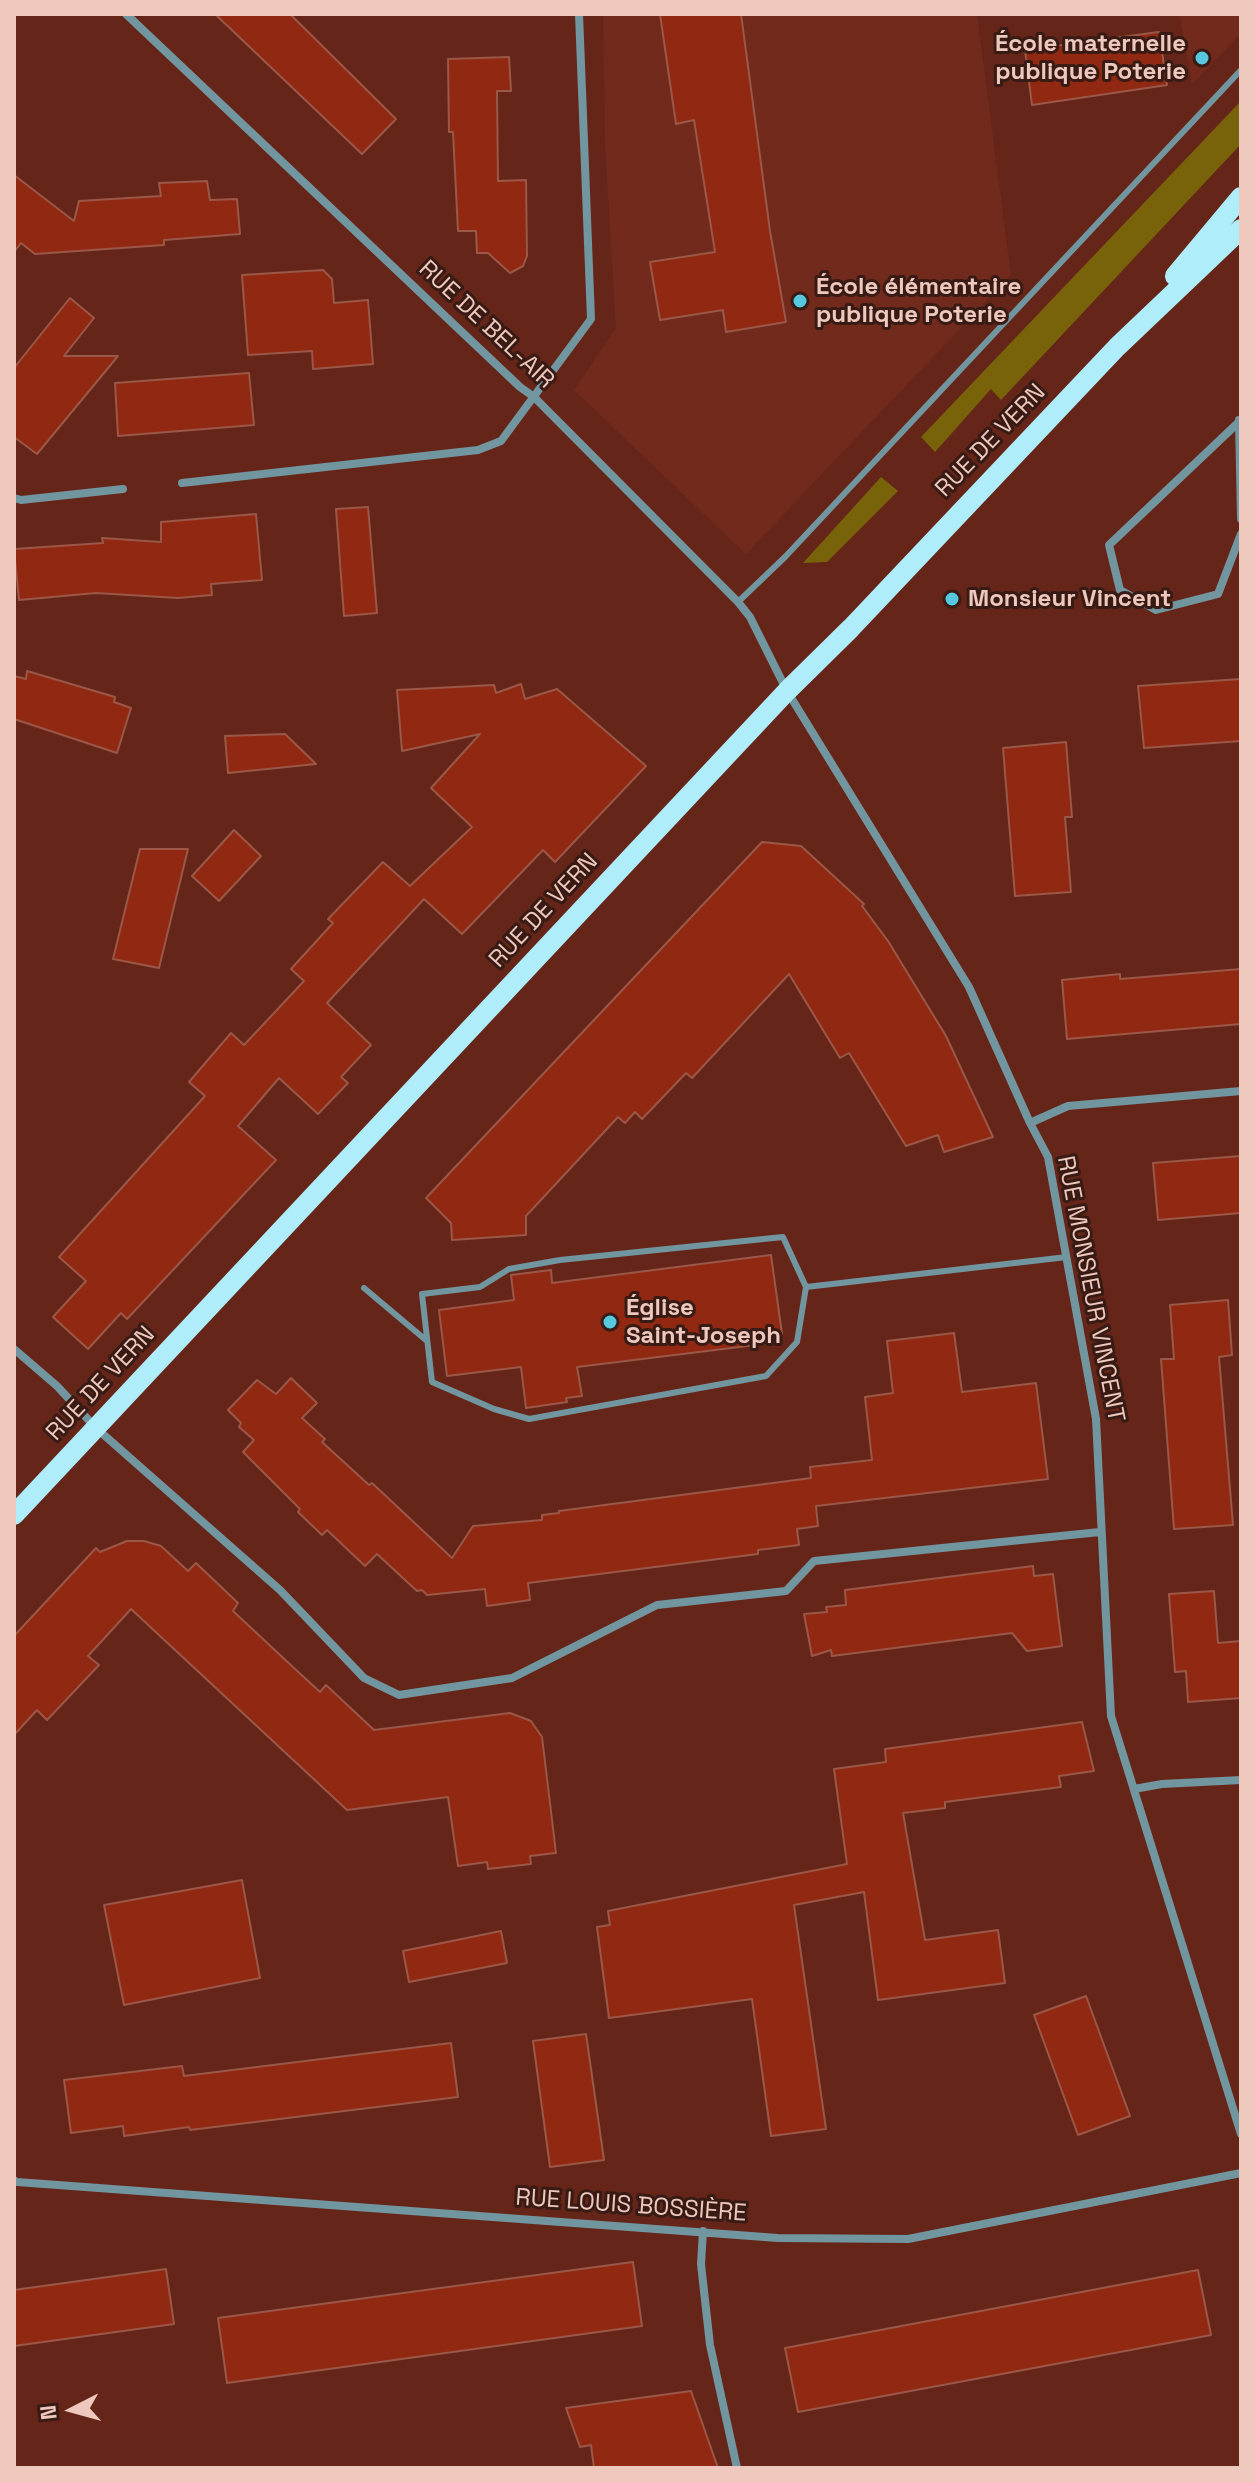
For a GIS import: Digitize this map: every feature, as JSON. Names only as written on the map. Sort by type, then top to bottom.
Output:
[{"type":"main road","name":"RUE DE VERN","points":[[1117,347],[1241,197]]},
{"type":"main road","name":"RUE DE VERN","points":[[14,1515],[787,691],[851,628],[1117,347],[1241,229]]},
{"type":"street","name":"RUE DE BEL-AIR","points":[[126,14],[534,397],[738,602],[750,617],[787,691]]},
{"type":"street","points":[[182,483],[478,450],[501,441],[591,319],[579,14]]},
{"type":"street","points":[[1240,420],[1241,519]]},
{"type":"street","points":[[1240,420],[1109,545],[1120,590],[1156,610],[1218,594],[1241,534]]},
{"type":"street","points":[[14,498],[21,500],[123,489]]},
{"type":"street","name":"RUE MONSIEUR VINCENT","points":[[787,691],[969,987],[1048,1157],[1096,1419],[1111,1716],[1241,2134]]},
{"type":"street","points":[[1030,1123],[1068,1106],[1241,1091]]},
{"type":"street","points":[[14,1349],[57,1386],[96,1428],[280,1590],[364,1678],[399,1695],[512,1678],[657,1605],[786,1591],[814,1561],[1100,1532]]},
{"type":"street","points":[[1134,1789],[1162,1784],[1241,1780]]},
{"type":"street","name":"RUE LOUIS BOSSIÈRE","points":[[14,2180],[778,2238],[908,2239],[1219,2180],[1241,2173]]},
{"type":"street","points":[[703,2231],[701,2264],[710,2345],[737,2468]]},
{"type":"lane","points":[[738,602],[785,557],[1241,70]]},
{"type":"lane","points":[[783,1237],[806,1287],[797,1342],[766,1376],[529,1419],[494,1409],[432,1382],[422,1294],[480,1287],[509,1269],[560,1260],[783,1237]]},
{"type":"lane","points":[[806,1287],[1067,1257]]},
{"type":"lane","points":[[364,1288],[427,1341]]},
{"type":"shaded area","name":"École élémentaire publique Poterie","points":[[603,14],[977,14],[1011,275],[746,554],[574,390],[616,328],[605,143]]},
{"type":"shaded area","name":"École maternelle publique Poterie","points":[[1179,14],[1241,14],[1241,33],[1192,84]]},
{"type":"shaded area","points":[[1241,101],[1241,144],[1001,400],[991,389],[935,452],[921,437]]},
{"type":"shaded area","points":[[881,477],[898,491],[827,562],[803,563]]},
{"type":"building","points":[[215,14],[290,14],[396,119],[362,154]]},
{"type":"building","points":[[660,14],[741,14],[770,231],[786,322],[726,332],[723,310],[660,320],[650,262],[715,252],[694,120],[676,124]]},
{"type":"building","points":[[1159,32],[1167,85],[1032,105],[1025,50]]},
{"type":"building","points":[[509,57],[511,91],[497,91],[498,181],[526,180],[527,256],[523,266],[510,273],[488,253],[477,253],[476,231],[458,231],[453,132],[449,132],[448,59]]},
{"type":"building","points":[[14,175],[74,221],[79,201],[161,196],[159,183],[207,181],[210,200],[237,199],[240,234],[164,240],[164,245],[35,254],[21,243],[14,252]]},
{"type":"building","points":[[323,270],[332,279],[334,303],[368,300],[373,364],[313,369],[312,351],[248,355],[242,275]]},
{"type":"building","points":[[70,298],[94,318],[64,356],[118,356],[37,454],[14,437],[14,368]]},
{"type":"building","points":[[249,373],[254,425],[118,436],[115,383]]},
{"type":"building","points":[[368,507],[377,613],[344,616],[336,509]]},
{"type":"building","points":[[256,514],[262,580],[211,584],[212,595],[178,598],[96,593],[19,600],[14,549],[103,543],[102,538],[161,542],[161,522]]},
{"type":"building","points":[[27,671],[115,697],[114,702],[131,708],[117,753],[14,719],[14,676],[26,679]]},
{"type":"building","points":[[1241,679],[1241,741],[1144,748],[1138,686]]},
{"type":"building","points":[[521,684],[525,699],[557,689],[646,766],[555,862],[543,850],[462,934],[424,899],[327,1003],[371,1045],[341,1077],[348,1083],[318,1114],[279,1078],[238,1126],[276,1160],[127,1319],[121,1313],[88,1349],[53,1317],[86,1281],[59,1257],[205,1096],[189,1082],[231,1033],[244,1045],[304,981],[291,969],[333,923],[328,919],[383,862],[410,886],[472,827],[431,788],[480,734],[402,751],[397,690],[494,685],[496,693]]},
{"type":"building","points":[[285,734],[316,764],[228,773],[225,736]]},
{"type":"building","points":[[1066,742],[1072,817],[1065,817],[1071,892],[1015,896],[1003,748]]},
{"type":"building","points":[[234,830],[261,856],[219,901],[192,876]]},
{"type":"building","points":[[762,842],[801,846],[864,904],[862,906],[888,941],[946,1036],[993,1137],[944,1152],[938,1135],[906,1146],[849,1053],[840,1058],[789,974],[692,1078],[686,1073],[642,1119],[635,1112],[625,1123],[618,1117],[526,1216],[526,1235],[452,1240],[451,1223],[426,1198]]},
{"type":"building","points":[[140,849],[188,849],[159,968],[113,959]]},
{"type":"building","points":[[1241,969],[1241,1024],[1067,1039],[1062,980],[1120,974],[1120,979]]},
{"type":"building","points":[[1241,1156],[1241,1213],[1158,1220],[1153,1163]]},
{"type":"building","name":"Église Saint-Joseph","points":[[771,1255],[782,1334],[771,1335],[772,1343],[577,1367],[582,1396],[566,1398],[567,1402],[526,1408],[521,1367],[447,1376],[439,1310],[514,1300],[511,1275],[551,1270],[552,1283]]},
{"type":"building","points":[[1228,1300],[1232,1355],[1219,1357],[1233,1525],[1174,1529],[1161,1359],[1174,1359],[1170,1305]]},
{"type":"building","points":[[954,1333],[962,1392],[1036,1383],[1048,1479],[816,1506],[818,1526],[797,1529],[799,1545],[758,1550],[758,1554],[528,1583],[530,1600],[487,1606],[485,1589],[427,1595],[422,1590],[417,1591],[377,1554],[365,1566],[327,1530],[322,1535],[243,1452],[254,1440],[239,1427],[241,1423],[228,1410],[257,1380],[276,1394],[291,1378],[317,1403],[302,1418],[325,1439],[322,1442],[369,1485],[372,1483],[452,1558],[473,1526],[542,1520],[542,1515],[559,1511],[811,1478],[810,1467],[872,1460],[865,1397],[893,1393],[887,1341]]},
{"type":"building","points":[[127,1541],[144,1541],[161,1546],[188,1571],[196,1563],[238,1603],[233,1611],[320,1692],[326,1685],[374,1730],[510,1713],[531,1721],[542,1737],[556,1853],[530,1856],[531,1864],[488,1869],[487,1862],[458,1866],[448,1797],[347,1810],[131,1609],[88,1656],[99,1665],[47,1720],[37,1710],[14,1735],[14,1636],[96,1548],[100,1552]]},
{"type":"building","points":[[1033,1566],[1034,1576],[1053,1574],[1062,1646],[1027,1651],[1012,1633],[832,1656],[831,1650],[812,1656],[804,1614],[827,1612],[826,1607],[846,1605],[845,1590]]},
{"type":"building","points":[[1214,1591],[1218,1643],[1241,1641],[1241,1698],[1188,1702],[1186,1671],[1175,1672],[1169,1594]]},
{"type":"building","points":[[1082,1722],[1094,1771],[1059,1776],[1061,1787],[945,1802],[945,1808],[903,1813],[925,1940],[998,1930],[1005,1983],[878,2000],[864,1892],[794,1905],[826,2129],[771,2136],[752,1999],[609,2018],[597,1927],[610,1925],[608,1911],[847,1864],[834,1769],[886,1762],[885,1749]]},
{"type":"building","points":[[242,1880],[260,1978],[124,2005],[104,1905]]},
{"type":"building","points":[[501,1931],[507,1963],[409,1982],[403,1951]]},
{"type":"building","points":[[1086,1996],[1130,2116],[1078,2135],[1034,2015]]},
{"type":"building","points":[[586,2034],[604,2160],[550,2167],[533,2041]]},
{"type":"building","points":[[451,2043],[458,2097],[190,2130],[189,2127],[124,2136],[123,2126],[71,2133],[64,2080],[182,2066],[184,2076]]},
{"type":"building","points":[[633,2262],[642,2326],[227,2383],[218,2318]]},
{"type":"building","points":[[166,2269],[174,2324],[14,2346],[14,2290]]},
{"type":"building","points":[[1198,2270],[1211,2335],[798,2412],[785,2348]]},
{"type":"building","points":[[691,2391],[718,2468],[594,2468],[591,2445],[580,2447],[566,2408]]},
{"type":"place","name":"École maternelle publique Poterie","points":[[1202,58]]},
{"type":"place","name":"École élémentaire publique Poterie","points":[[800,301]]},
{"type":"place","name":"Monsieur Vincent","points":[[952,599]]},
{"type":"place","name":"Église Saint-Joseph","points":[[610,1322]]}]
